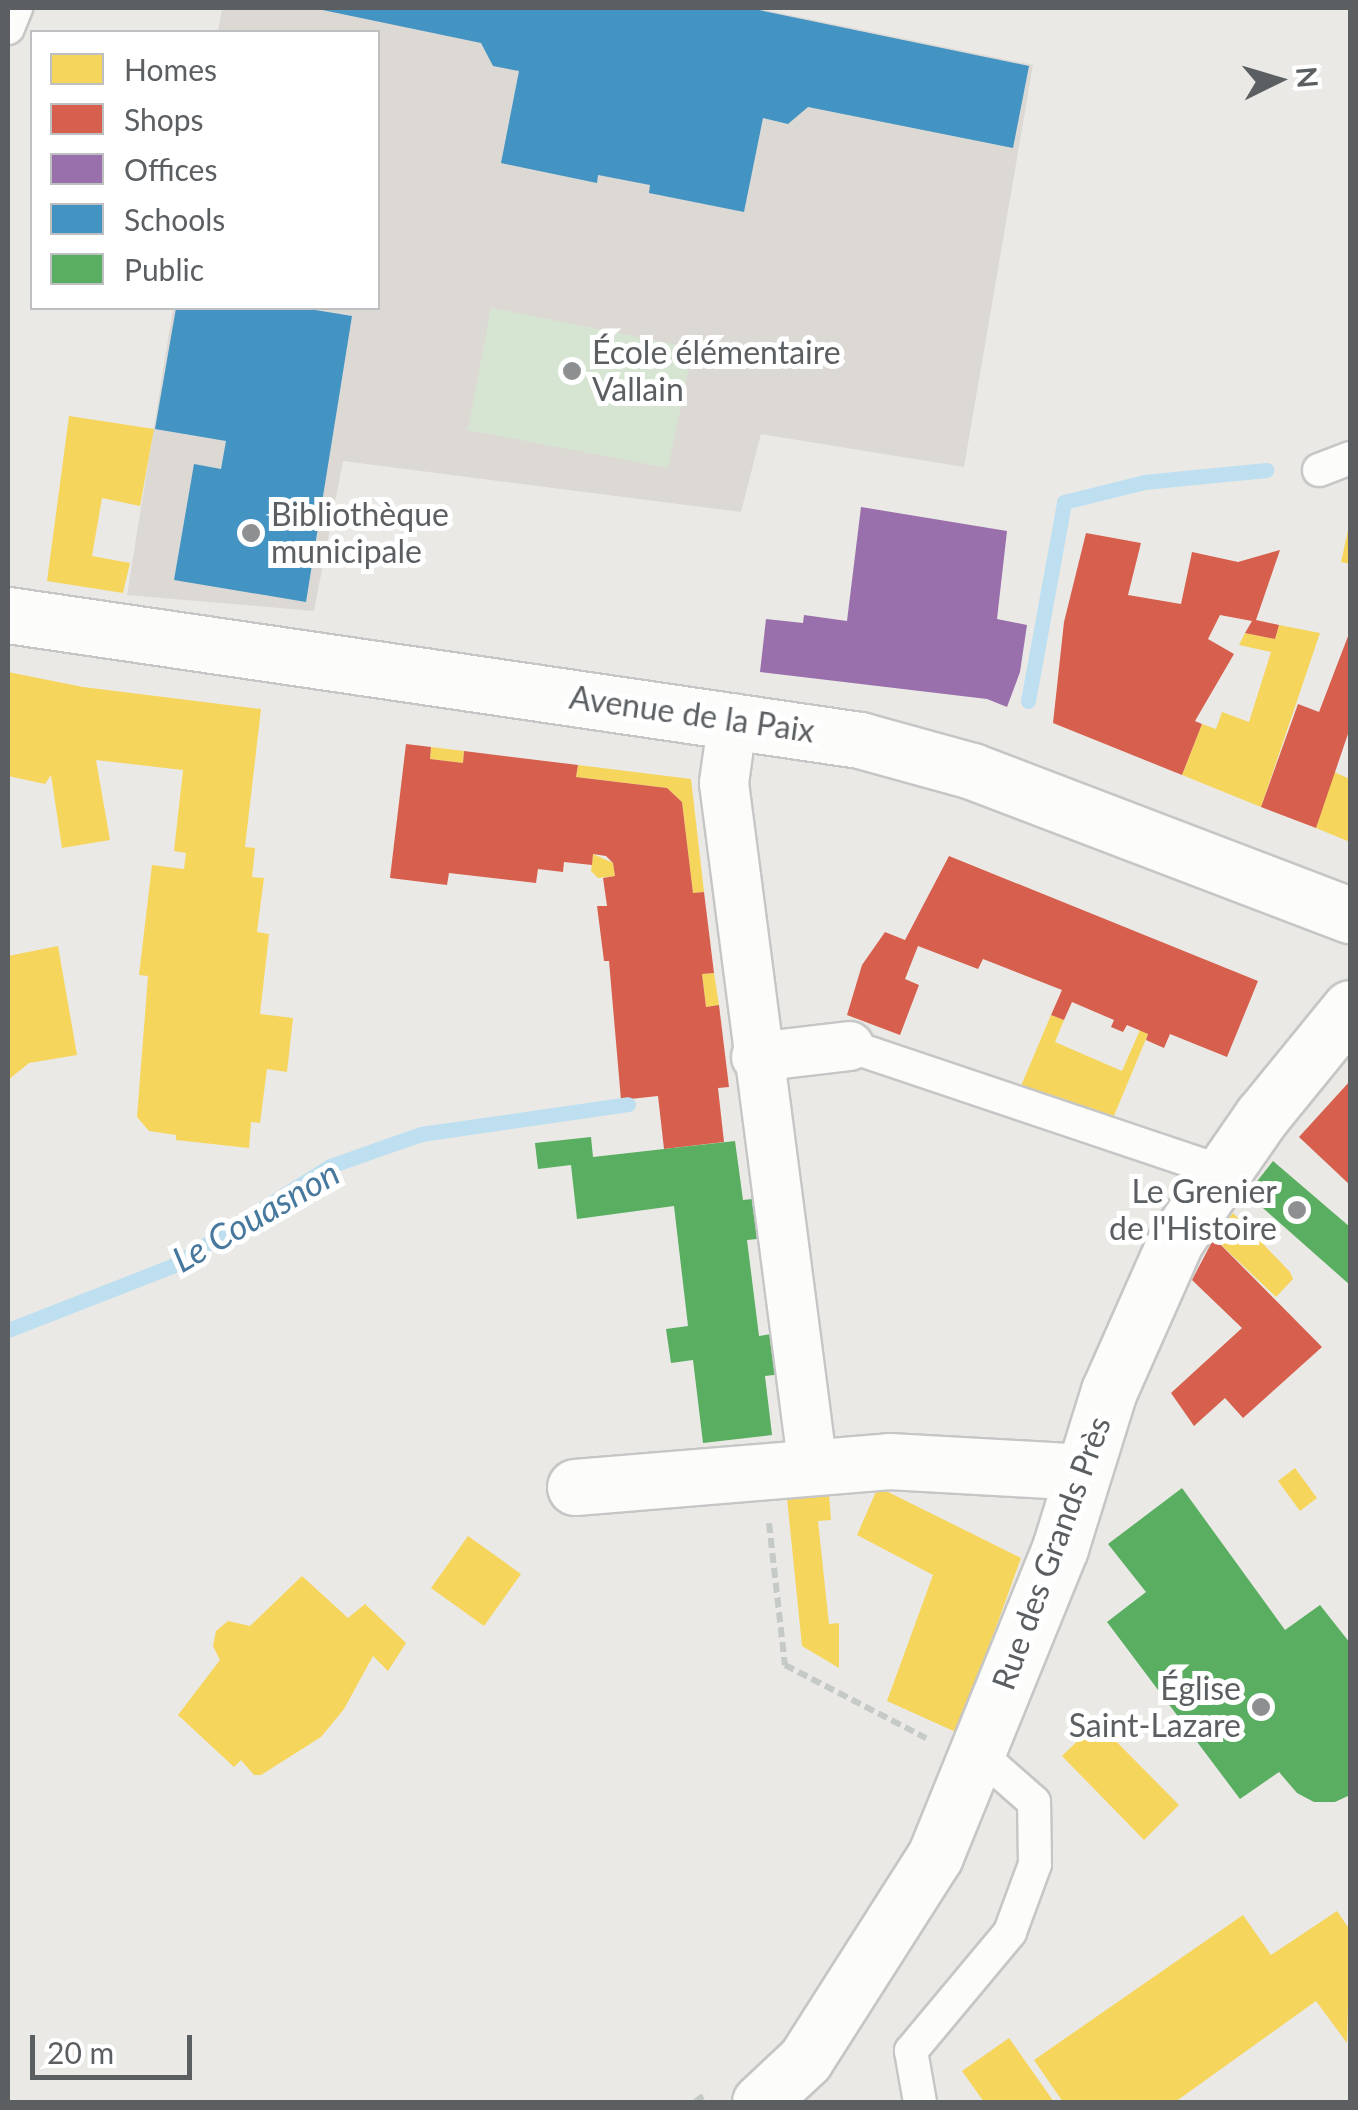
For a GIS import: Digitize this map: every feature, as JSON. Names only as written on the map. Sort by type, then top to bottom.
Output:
[{"type":"street","name":"Avenue de la Paix","points":[[8,615],[734,718],[860,740],[972,771],[1350,915]]},
{"type":"street","points":[[734,718],[724,782],[756,1057],[788,1470]]},
{"type":"street","name":"Rue des Grands Près","points":[[760,2102],[805,2060],[936,1856],[956,1747],[1060,1548],[1109,1391],[1176,1240],[1262,1116],[1350,1008]]},
{"type":"street","points":[[756,1057],[849,1046]]},
{"type":"street","points":[[575,1488],[889,1461],[1083,1472]]},
{"type":"lane","points":[[8,28],[16,8]]},
{"type":"lane","points":[[1319,470],[1350,458]]},
{"type":"lane","points":[[849,1046],[1224,1172]]},
{"type":"lane","points":[[920,2102],[911,2050],[1010,1932],[1035,1864],[1034,1802],[956,1747]]},
{"type":"path","points":[[788,1470],[784,1665],[956,1747]]},
{"type":"shaded area","name":"École élémentaire Vallain","points":[[222,8],[756,8],[1033,65],[964,467],[761,434],[741,512],[343,461],[314,611],[127,595],[173,310],[380,310],[380,30],[218,30]]},
{"type":"green space","points":[[491,308],[693,348],[668,468],[468,430]]},
{"type":"building: Homes","points":[[69,416],[154,429],[140,506],[102,498],[92,556],[130,563],[123,593],[47,581]]},
{"type":"building: Homes","points":[[1350,526],[1350,564],[1341,562]]},
{"type":"building: Homes","points":[[1279,625],[1320,633],[1261,807],[1182,775],[1202,724],[1216,729],[1222,712],[1249,722],[1271,652],[1239,645],[1245,633],[1275,639]]},
{"type":"building: Homes","points":[[8,672],[83,687],[261,709],[245,847],[255,848],[252,877],[264,878],[257,932],[269,934],[260,1014],[293,1018],[287,1072],[267,1069],[260,1123],[251,1122],[249,1148],[176,1140],[176,1135],[149,1131],[137,1117],[148,976],[139,975],[152,865],[184,869],[186,853],[174,851],[183,770],[96,760],[110,840],[62,848],[51,775],[45,784],[8,776]]},
{"type":"building: Homes","points":[[431,747],[464,751],[463,763],[430,759]]},
{"type":"building: Homes","points":[[578,765],[691,779],[704,892],[693,893],[682,802],[667,788],[576,777]]},
{"type":"building: Homes","points":[[1334,772],[1350,779],[1350,842],[1316,828]]},
{"type":"building: Homes","points":[[593,854],[613,863],[615,876],[598,878],[591,871]]},
{"type":"building: Homes","points":[[58,946],[77,1055],[29,1063],[8,1080],[8,956]]},
{"type":"building: Homes","points":[[714,973],[719,1005],[706,1007],[702,974]]},
{"type":"building: Homes","points":[[1051,1015],[1064,1020],[1055,1042],[1122,1071],[1140,1030],[1148,1034],[1111,1123],[1021,1086]]},
{"type":"building: Homes","points":[[1233,1213],[1290,1272],[1293,1279],[1276,1297],[1214,1238]]},
{"type":"building: Homes","points":[[1295,1468],[1317,1498],[1300,1511],[1278,1481]]},
{"type":"building: Homes","points":[[878,1487],[1021,1558],[958,1733],[887,1701],[933,1575],[857,1535]]},
{"type":"building: Homes","points":[[829,1494],[831,1520],[818,1521],[829,1624],[839,1623],[839,1668],[802,1646],[787,1498]]},
{"type":"building: Homes","points":[[468,1536],[521,1574],[484,1626],[431,1588]]},
{"type":"building: Homes","points":[[302,1576],[348,1618],[365,1604],[406,1643],[388,1671],[373,1656],[344,1709],[321,1737],[261,1775],[254,1775],[241,1760],[234,1767],[178,1715],[220,1660],[213,1646],[216,1631],[228,1621],[250,1626]]},
{"type":"building: Homes","points":[[1097,1722],[1179,1805],[1144,1840],[1062,1756]]},
{"type":"building: Homes","points":[[1337,1911],[1350,1930],[1347,2043],[1316,2001],[1175,2102],[1063,2102],[1034,2060],[1243,1915],[1271,1955]]},
{"type":"building: Homes","points":[[1009,2038],[1054,2102],[984,2102],[962,2071]]},
{"type":"building: Shops","points":[[1086,533],[1141,543],[1128,595],[1181,604],[1192,552],[1238,562],[1280,550],[1256,620],[1279,625],[1275,639],[1245,633],[1252,621],[1220,615],[1208,639],[1234,654],[1195,721],[1202,724],[1182,775],[1053,723],[1064,622]]},
{"type":"building: Shops","points":[[1350,631],[1350,728],[1316,828],[1261,807],[1298,704],[1319,712]]},
{"type":"building: Shops","points":[[406,744],[431,747],[430,759],[463,763],[464,751],[578,765],[576,777],[667,788],[682,802],[693,893],[704,892],[714,973],[702,974],[706,1007],[719,1005],[729,1087],[718,1088],[724,1142],[664,1149],[658,1096],[621,1100],[609,961],[604,961],[597,906],[607,906],[603,878],[615,876],[613,863],[606,856],[593,854],[592,865],[564,862],[563,872],[538,869],[536,883],[449,873],[447,885],[390,878]]},
{"type":"building: Shops","points":[[949,856],[1258,981],[1227,1057],[1170,1034],[1164,1048],[1146,1040],[1148,1034],[1127,1025],[1123,1032],[1111,1027],[1114,1020],[1072,1002],[1064,1020],[1051,1015],[1062,990],[983,959],[978,969],[918,946],[905,979],[919,985],[900,1035],[847,1015],[862,965],[885,932],[905,940]]},
{"type":"building: Shops","points":[[1350,1081],[1350,1185],[1299,1137]]},
{"type":"building: Shops","points":[[1214,1238],[1322,1347],[1243,1418],[1225,1398],[1194,1426],[1171,1393],[1242,1328],[1192,1280]]},
{"type":"building: Offices","points":[[861,507],[1007,531],[997,619],[1027,625],[1020,672],[1007,707],[987,699],[760,672],[766,619],[803,623],[804,615],[847,621]]},
{"type":"building: Schools","points":[[313,8],[749,8],[1029,66],[1013,148],[808,107],[788,124],[763,118],[744,212],[649,193],[650,185],[598,175],[597,183],[501,163],[519,71],[493,66],[481,43]]},
{"type":"building: Schools","points":[[176,310],[315,310],[352,316],[306,602],[174,580],[194,464],[221,469],[226,441],[155,429]]},
{"type":"building: Public","points":[[591,1137],[593,1157],[735,1141],[743,1200],[762,1198],[766,1238],[747,1240],[759,1336],[778,1333],[783,1374],[765,1376],[772,1435],[703,1443],[693,1360],[671,1363],[666,1329],[688,1326],[674,1206],[577,1219],[571,1165],[538,1169],[535,1143]]},
{"type":"building: Public","name":"Le Grenier de l'Histoire","points":[[1273,1161],[1350,1227],[1350,1285],[1247,1194]]},
{"type":"building: Public","name":"Église Saint-Lazare","points":[[1182,1488],[1285,1630],[1320,1605],[1350,1643],[1350,1795],[1335,1802],[1314,1802],[1297,1793],[1279,1772],[1240,1799],[1107,1622],[1146,1592],[1108,1544]]},
{"type":"waterway","name":"Le Couasnon","points":[[1028,701],[1064,502],[1144,482],[1266,470]]},
{"type":"waterway","name":"Le Couasnon","points":[[8,1330],[172,1266],[330,1166],[421,1134],[628,1104]]},
{"type":"place","name":"École élémentaire Vallain","points":[[572,371]]},
{"type":"place","name":"Bibliothèque municipale","points":[[251,533]]},
{"type":"place","name":"Le Grenier de l'Histoire","points":[[1297,1210]]},
{"type":"place","name":"Église Saint-Lazare","points":[[1261,1707]]}]
